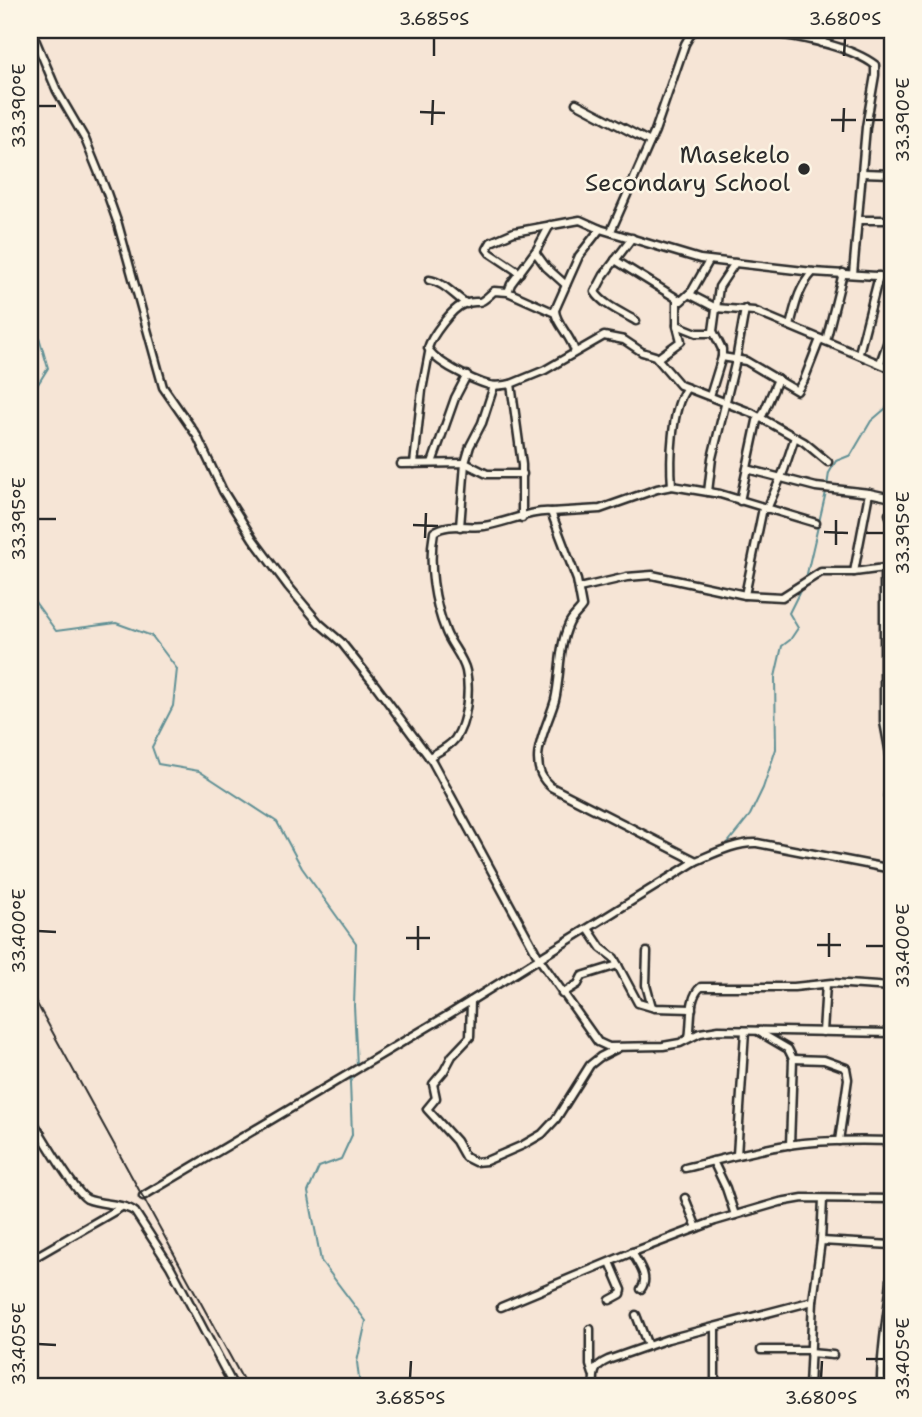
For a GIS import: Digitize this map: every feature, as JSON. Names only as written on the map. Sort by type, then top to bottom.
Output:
[{"type":"street","points":[[31,30],[57,91],[85,139],[107,193],[163,387],[197,436],[223,491],[253,539],[319,623],[341,642],[429,757],[540,960],[598,1042],[605,1047],[620,1048],[676,1045],[707,1031],[892,1033]]},
{"type":"street","points":[[611,231],[650,142],[692,30]]},
{"type":"street","points":[[749,30],[775,31],[821,43],[869,61],[876,68],[866,127],[853,274]]},
{"type":"street","points":[[821,43],[827,30]]},
{"type":"street","points":[[576,103],[650,142]]},
{"type":"street","points":[[862,173],[892,174]]},
{"type":"street","points":[[520,273],[490,253],[489,245],[504,235],[580,220],[600,229],[709,261],[892,277]]},
{"type":"street","points":[[858,220],[892,220]]},
{"type":"street","points":[[508,292],[550,225]]},
{"type":"street","points":[[555,313],[579,256],[600,229]]},
{"type":"street","points":[[632,238],[604,275],[595,295],[636,321]]},
{"type":"street","points":[[535,252],[546,267],[566,285]]},
{"type":"street","points":[[615,260],[677,299],[683,300],[709,261]]},
{"type":"street","points":[[710,396],[722,357],[722,349],[713,333],[720,284],[735,263]]},
{"type":"street","points":[[790,326],[800,291],[813,272]]},
{"type":"street","points":[[722,357],[748,362],[796,390],[799,389],[823,340],[843,273]]},
{"type":"street","points":[[859,354],[879,276]]},
{"type":"street","points":[[429,280],[439,282],[453,296],[467,304]]},
{"type":"street","points":[[414,464],[428,345],[438,329],[460,306],[481,303],[494,291],[508,292],[555,313],[575,352]]},
{"type":"street","points":[[689,294],[716,307],[754,311],[892,369]]},
{"type":"street","points":[[658,358],[681,341],[677,324],[677,299]]},
{"type":"street","points":[[708,492],[712,458],[736,360],[745,309]]},
{"type":"street","points":[[677,324],[697,333],[713,333]]},
{"type":"street","points":[[880,363],[892,330]]},
{"type":"street","points":[[429,353],[446,365],[494,386],[511,384],[515,380],[545,370],[599,338],[610,335],[658,358],[680,385],[760,417],[795,437],[828,462]]},
{"type":"street","points":[[432,463],[455,398],[467,375]]},
{"type":"street","points":[[740,501],[760,417],[778,379]]},
{"type":"street","points":[[511,384],[523,474],[522,518]]},
{"type":"street","points":[[460,527],[465,463],[470,446],[482,424],[494,386]]},
{"type":"street","points":[[672,486],[670,449],[679,400],[687,388]]},
{"type":"street","points":[[746,595],[765,509],[795,437]]},
{"type":"street","points":[[401,464],[465,463],[487,474],[523,474]]},
{"type":"street","points":[[747,469],[816,487],[892,498]]},
{"type":"street","points":[[429,757],[444,749],[454,739],[463,722],[466,704],[466,670],[446,632],[432,578],[434,532],[441,527],[484,526],[540,513],[600,509],[672,486],[708,492],[816,523]]},
{"type":"street","points":[[855,572],[869,493]]},
{"type":"street","points":[[551,512],[579,588],[582,608],[571,619],[563,642],[554,702],[539,746],[542,778],[551,787],[696,861]]},
{"type":"street","points":[[889,514],[892,522],[883,668],[884,722],[892,765],[888,796],[892,805]]},
{"type":"street","points":[[579,588],[627,577],[652,575],[746,595],[782,597],[817,573],[888,568]]},
{"type":"street","points":[[883,637],[892,637]]},
{"type":"street","points":[[883,668],[892,669]]},
{"type":"street","points":[[884,722],[892,720]]},
{"type":"street","points":[[143,1196],[540,960],[696,861],[740,845],[757,843],[892,869]]},
{"type":"street","points":[[589,930],[599,945],[612,955],[636,1001],[652,1007],[692,1009]]},
{"type":"street","points":[[646,952],[646,985],[652,1007]]},
{"type":"street","points":[[562,994],[579,984],[582,976],[618,965]]},
{"type":"street","points":[[689,1038],[696,992],[701,987],[794,987],[826,984],[892,987]]},
{"type":"street","points":[[823,1032],[826,984]]},
{"type":"street","points":[[471,1001],[470,1037],[452,1056],[433,1084],[436,1098],[427,1109],[456,1140],[461,1154],[473,1162],[486,1161],[542,1134],[556,1119],[590,1065],[600,1056],[620,1048]]},
{"type":"street","points":[[737,1154],[745,1031]]},
{"type":"street","points":[[756,1031],[788,1048],[793,1059],[790,1144]]},
{"type":"street","points":[[793,1059],[824,1060],[846,1068],[848,1079],[839,1141]]},
{"type":"street","points":[[30,1116],[80,1195],[107,1205],[130,1208],[135,1212],[170,1266],[234,1387]]},
{"type":"street","points":[[685,1168],[790,1144],[892,1142]]},
{"type":"street","points":[[713,1161],[735,1215]]},
{"type":"street","points":[[685,1198],[696,1228]]},
{"type":"street","points":[[810,1387],[813,1301],[821,1241],[823,1199]]},
{"type":"street","points":[[501,1307],[696,1228],[787,1200],[892,1199]]},
{"type":"street","points":[[30,1260],[122,1207]]},
{"type":"street","points":[[821,1241],[892,1245]]},
{"type":"street","points":[[632,1252],[645,1276],[641,1289]]},
{"type":"street","points":[[610,1262],[622,1290],[621,1294],[610,1300]]},
{"type":"street","points":[[881,1387],[880,1356],[891,1310],[892,1266]]},
{"type":"street","points":[[594,1387],[596,1367],[602,1362],[648,1346],[813,1301]]},
{"type":"street","points":[[636,1315],[648,1346]]},
{"type":"street","points":[[715,1327],[715,1387]]},
{"type":"street","points":[[590,1329],[590,1365],[594,1376]]},
{"type":"street","points":[[761,1350],[833,1354]]},
{"type":"waterway","points":[[30,324],[36,327],[48,368],[30,397]]},
{"type":"waterway","points":[[827,486],[829,473],[836,461],[851,455],[871,421],[892,403]]},
{"type":"waterway","points":[[806,578],[826,492]]},
{"type":"waterway","points":[[726,845],[750,815],[763,788],[776,749],[775,677],[782,646],[798,628],[789,613],[802,587]]},
{"type":"waterway","points":[[30,595],[56,631],[116,623],[152,636],[177,669],[173,706],[152,747],[158,764],[199,771],[277,822],[302,868],[356,943],[354,1006],[357,1066]]},
{"type":"waterway","points":[[354,1074],[350,1082],[352,1135],[341,1159],[319,1167],[308,1192],[321,1261],[366,1321],[357,1362],[360,1387]]},
{"type":"railway","points":[[30,991],[247,1387]]},
{"type":"place","name":"Masekelo Secondary School","points":[[804,169]]}]
